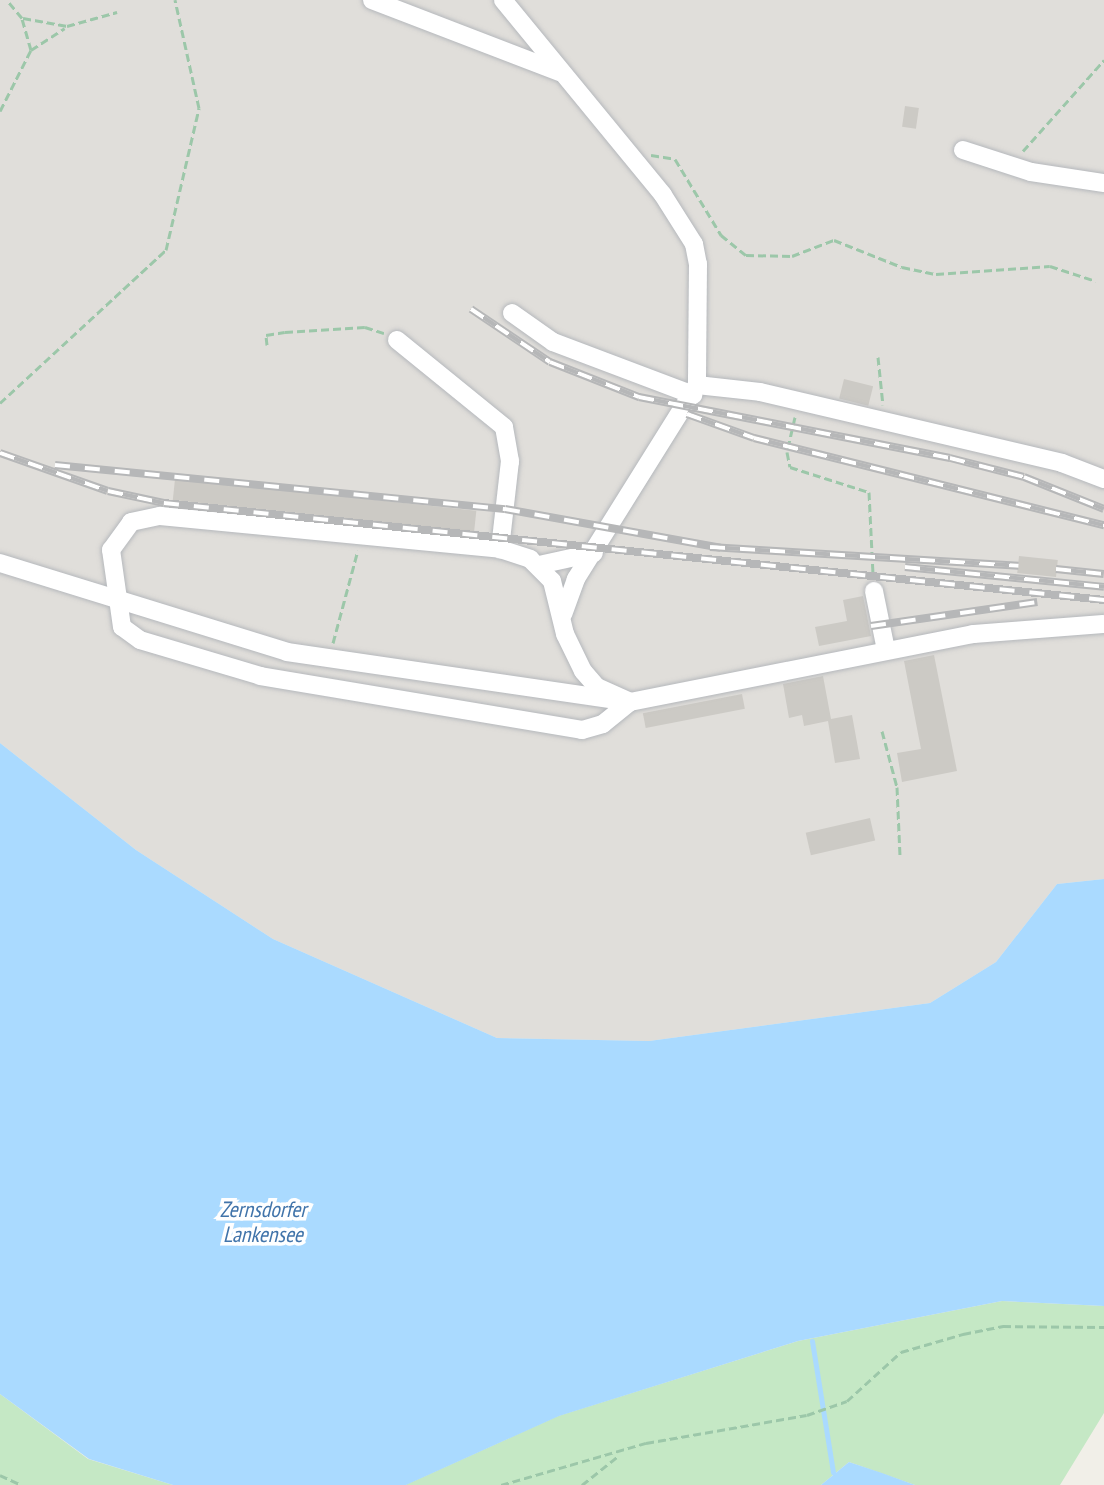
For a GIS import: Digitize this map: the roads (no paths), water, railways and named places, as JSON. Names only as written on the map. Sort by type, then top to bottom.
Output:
[{"type":"lane","points":[[372,0],[562,73]]},
{"type":"lane","points":[[503,0],[639,165],[694,244],[695,390],[568,594],[562,616]]},
{"type":"lane","points":[[963,150],[1018,167],[1104,183]]},
{"type":"lane","points":[[512,313],[553,342],[695,390],[800,402],[1062,463],[1104,479]]},
{"type":"lane","points":[[397,340],[504,427],[510,461],[500,549]]},
{"type":"lane","points":[[143,517],[500,549],[539,565],[552,581],[583,671],[597,687],[630,702],[603,724],[582,730],[261,676],[140,640],[122,627],[116,602],[111,550],[119,533],[143,517]]},
{"type":"lane","points":[[539,565],[594,553]]},
{"type":"lane","points":[[0,563],[116,602],[329,658],[630,702],[1002,629],[1104,624]]},
{"type":"lane","points":[[874,591],[886,650]]},
{"type":"water","name":"Zernsdorfer Lankensee","points":[[0,743],[136,850],[273,939],[497,1038],[649,1041],[930,1003],[996,962],[1057,884],[1104,879],[1104,1306],[1002,1301],[798,1341],[559,1416],[406,1485],[173,1485],[89,1459],[0,1394]]},
{"type":"water","points":[[849,1462],[882,1473],[915,1485],[821,1485]]},
{"type":"waterway","points":[[812,1341],[833,1472]]},
{"type":"railway","points":[[471,309],[550,362],[639,397],[950,458],[1024,477],[1104,509]]},
{"type":"railway","points":[[687,414],[754,438],[1104,525]]},
{"type":"railway","points":[[0,453],[108,491],[164,503],[1104,600]]},
{"type":"railway","points":[[55,465],[505,509],[721,548]]},
{"type":"railway","points":[[710,547],[1018,566]]},
{"type":"railway","points":[[905,567],[1104,587]]},
{"type":"railway","points":[[1056,569],[1104,574]]},
{"type":"railway","points":[[871,626],[1037,602]]}]
